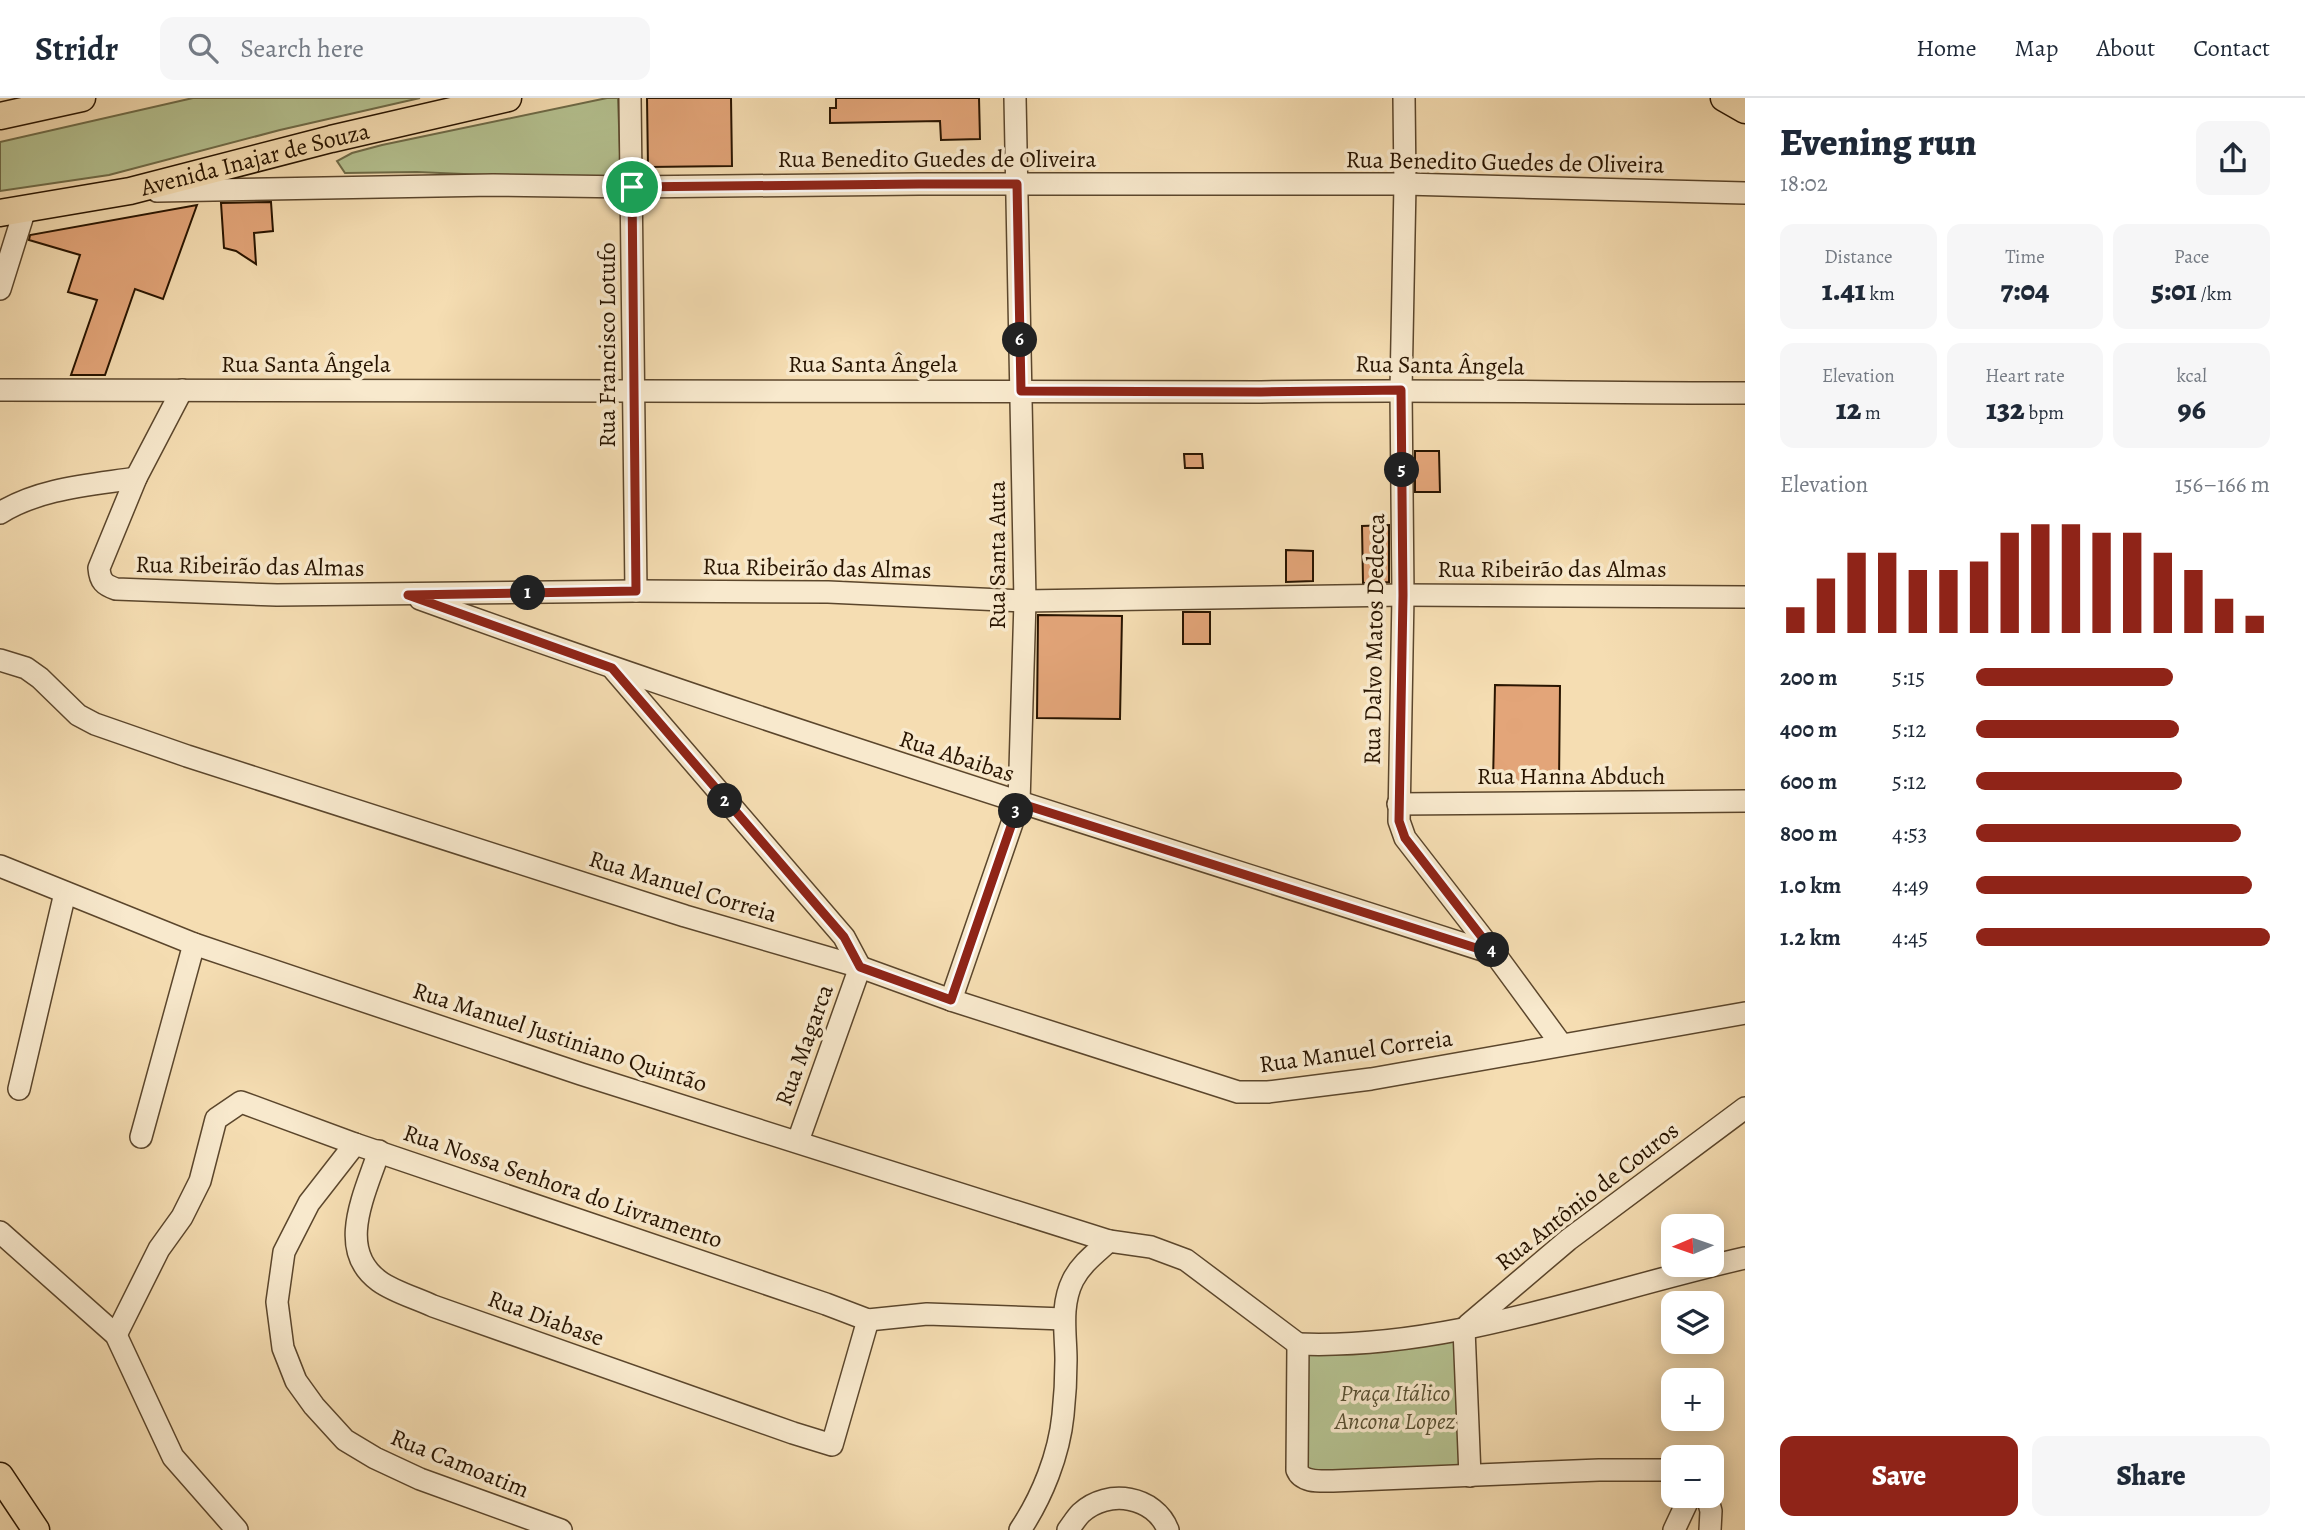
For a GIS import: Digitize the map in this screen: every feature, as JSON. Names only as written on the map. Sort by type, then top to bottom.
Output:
[{"type":"main road","points":[[0,116],[82,98]]},
{"type":"main road","name":"Avenida Inajar de Souza","points":[[13,211],[130,191],[331,139],[508,98]]},
{"type":"main road","points":[[1724,98],[1745,110]]},
{"type":"main road","points":[[0,1476],[36,1530]]},
{"type":"street","name":"Rua Francisco Lotufo","points":[[630,98],[636,591]]},
{"type":"street","name":"Rua Santa Auta","points":[[951,1000],[1019,803],[1026,601],[1015,98]]},
{"type":"street","name":"Rua Dalvo Matos Dedecca","points":[[1404,98],[1401,390],[1403,595],[1399,821],[1405,838],[1495,954],[1560,1044]]},
{"type":"street","name":"Rua Benedito Guedes de Oliveira","points":[[130,191],[383,186],[1405,184],[1745,193]]},
{"type":"street","points":[[0,289],[13,211]]},
{"type":"street","name":"Rua Santa Ângela","points":[[0,390],[1401,390],[1745,393]]},
{"type":"street","name":"Rua Ribeirão das Almas","points":[[182,390],[136,478],[99,568],[99,577],[108,586],[116,589],[277,595],[828,592],[1026,601],[1403,595],[1745,597]]},
{"type":"street","points":[[0,513],[31,499],[61,490],[136,478]]},
{"type":"street","name":"Rua Abaibas","points":[[408,595],[612,668],[1019,803],[1495,954]]},
{"type":"street","name":"Rua Manuel Correia","points":[[0,660],[26,668],[78,715],[108,729],[685,916],[860,967],[951,1000],[1238,1092],[1252,1093],[1371,1079],[1745,1013]]},
{"type":"street","points":[[612,668],[844,937],[860,967]]},
{"type":"street","name":"Rua Hanna Abduch","points":[[1398,804],[1745,801]]},
{"type":"street","name":"Rua Manuel Justiniano Quintão","points":[[0,866],[194,944],[581,1074],[1109,1241],[1168,1252],[1186,1261],[1298,1344]]},
{"type":"street","points":[[19,1089],[65,893]]},
{"type":"street","points":[[141,1137],[194,944]]},
{"type":"street","name":"Rua Magarca","points":[[798,1141],[860,967]]},
{"type":"street","name":"Rua Nossa Senhora do Livramento","points":[[116,1335],[159,1249],[182,1217],[200,1181],[216,1119],[241,1102],[355,1144],[868,1320]]},
{"type":"street","name":"Rua Antônio de Couros","points":[[1464,1329],[1568,1240],[1745,1108]]},
{"type":"street","name":"Rua Camoatim","points":[[355,1144],[309,1203],[284,1252],[277,1302],[283,1348],[296,1381],[314,1406],[345,1440],[375,1458],[420,1479],[561,1530]]},
{"type":"street","name":"Rua Diabase","points":[[379,1151],[356,1226],[356,1248],[364,1266],[379,1282],[433,1306],[832,1445],[868,1320]]},
{"type":"street","points":[[0,1232],[116,1335],[173,1457],[237,1530]]},
{"type":"street","points":[[1020,1530],[1032,1512],[1053,1461],[1063,1417],[1066,1362],[1064,1319],[1073,1281],[1085,1262],[1109,1241]]},
{"type":"street","points":[[1661,1470],[1333,1482],[1299,1476],[1298,1344],[1380,1341],[1464,1329],[1745,1258]]},
{"type":"street","points":[[868,1320],[927,1314],[1064,1319]]},
{"type":"street","points":[[1464,1329],[1470,1476]]},
{"type":"street","points":[[1068,1530],[1082,1512],[1097,1503],[1116,1499],[1129,1499],[1151,1506],[1165,1521],[1168,1530]]},
{"type":"street","points":[[1674,1530],[1684,1508]]},
{"type":"street","points":[[1710,1508],[1710,1530]]},
{"type":"green space","points":[[193,98],[420,98],[280,130],[109,175],[0,191],[0,142]]},
{"type":"green space","points":[[607,98],[618,98],[621,181],[417,172],[345,173],[337,161],[352,153],[382,145]]},
{"type":"green space","name":"Praça Itálico Ancona Lopez","points":[[1464,1329],[1470,1476],[1299,1476],[1298,1344]]},
{"type":"building","points":[[647,98],[731,98],[732,166],[648,167]]},
{"type":"building","points":[[836,98],[979,98],[980,139],[941,140],[940,121],[830,123],[830,108],[836,108]]},
{"type":"building","points":[[271,202],[273,231],[254,233],[256,264],[236,251],[224,248],[221,203]]},
{"type":"building","points":[[197,205],[163,299],[135,289],[105,375],[71,375],[97,300],[68,292],[80,255],[29,240],[30,235]]},
{"type":"building","points":[[1415,451],[1439,451],[1440,492],[1415,492]]},
{"type":"building","points":[[1184,454],[1202,454],[1203,468],[1185,468]]},
{"type":"building","points":[[1389,525],[1389,582],[1363,583],[1362,526]]},
{"type":"building","points":[[1286,550],[1313,551],[1313,581],[1286,582]]},
{"type":"building","points":[[1183,612],[1210,612],[1210,644],[1183,644]]},
{"type":"building","points":[[1038,615],[1122,616],[1120,719],[1037,718]]},
{"type":"building","points":[[1495,685],[1560,686],[1559,784],[1493,783]]},
{"type":"route","points":[[1017,184],[1021,391],[1401,390],[1403,595],[1398,804],[1400,828],[1495,954],[1019,803],[951,1000],[860,967],[844,937],[612,668],[408,595],[636,591],[632,187],[1017,184]]}]
